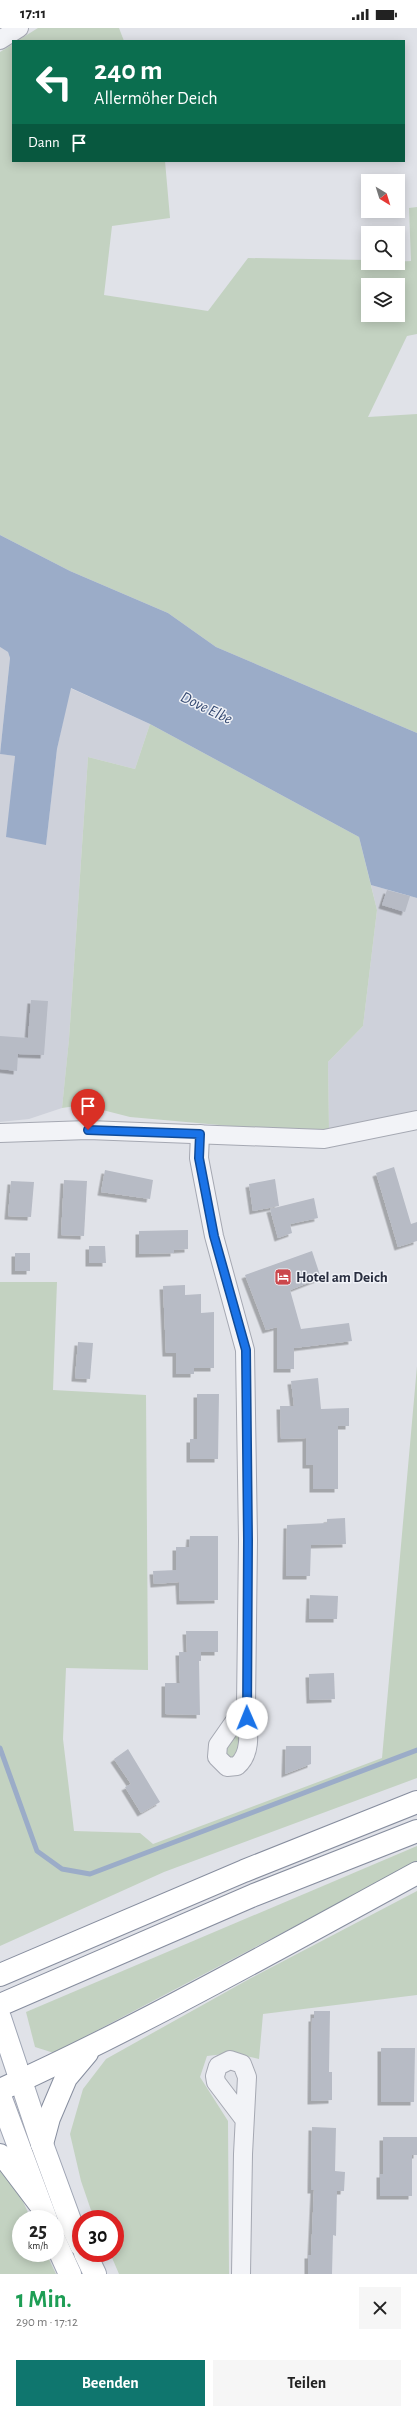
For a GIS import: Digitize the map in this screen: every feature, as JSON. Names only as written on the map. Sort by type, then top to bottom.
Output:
[{"type":"main road","points":[[0,1975],[237,1874],[417,1802]]},
{"type":"main road","points":[[0,2005],[254,1894],[417,1831]]},
{"type":"main road","points":[[0,2090],[92,2048],[248,1966],[417,1873]]},
{"type":"main road","points":[[0,2018],[12,2058],[72,2226]]},
{"type":"main road","points":[[42,2144],[50,2118],[66,2078],[92,2048]]},
{"type":"main road","points":[[0,2096],[43,2210]]},
{"type":"main road","points":[[0,2155],[8,2162],[42,2210]]},
{"type":"main road","points":[[64,2261],[70,2274]]},
{"type":"main road","points":[[89,2262],[95,2274]]},
{"type":"street","points":[[0,40],[19,28]]},
{"type":"street","points":[[0,1133],[88,1130],[324,1139],[417,1120]]},
{"type":"street","points":[[200,1134],[199,1158],[214,1236],[246,1350],[248,1540],[246,1705]]},
{"type":"street","points":[[241,2274],[244,2119]]},
{"type":"shaded area","points":[[0,647],[8,652],[10,658],[0,754]]},
{"type":"shaded area","points":[[70,688],[150,724],[135,769],[88,757],[69,1039],[62,1108],[29,1119],[0,1122],[0,754],[15,756],[7,837],[46,844],[57,749]]},
{"type":"shaded area","points":[[371,885],[417,898],[417,1112],[329,1130],[328,1062],[363,1026],[377,910]]},
{"type":"green space","points":[[38,28],[119,28],[124,40],[19,40]]},
{"type":"green space","points":[[12,45],[12,162],[165,162],[170,218],[112,226],[104,295],[208,311],[248,258],[361,260],[361,270],[405,270],[405,261],[411,261],[409,208],[417,207],[417,334],[407,336],[368,417],[417,414],[417,733],[216,647],[168,613],[70,571],[0,535],[0,52]]},
{"type":"green space","points":[[150,724],[359,837],[377,910],[363,1026],[328,1062],[329,1130],[265,1129],[130,1117],[83,1105],[62,1108],[69,1039],[88,757],[135,769]]},
{"type":"green space","points":[[0,1282],[57,1282],[53,1390],[146,1395],[148,1670],[66,1668],[63,1739],[74,1831],[140,1833],[153,1844],[382,1758],[417,1366],[417,1778],[164,1872],[0,1946]]},
{"type":"green space","points":[[239,1725],[241,1746],[233,1760],[226,1757],[225,1747]]},
{"type":"green space","points":[[417,1846],[417,1862],[54,2053],[35,2047],[26,2012]]},
{"type":"green space","points":[[417,1891],[417,1995],[263,2014],[259,2059],[233,2053],[207,2056],[200,2077],[228,2121],[229,2274],[119,2274],[114,2262],[124,2262],[124,2210],[91,2210],[81,2181],[70,2134],[83,2089],[106,2059],[251,1978]]},
{"type":"green space","points":[[0,2168],[21,2197],[27,2210],[12,2210],[12,2262],[50,2262],[56,2274],[0,2274]]},
{"type":"water","name":"Dove Elbe","points":[[0,535],[70,571],[168,613],[216,647],[417,733],[417,898],[371,885],[359,837],[150,724],[71,688],[57,749],[46,845],[6,837],[15,756],[0,754],[10,658],[8,652],[0,647]]},
{"type":"building","points":[[387,890],[410,896],[405,912],[382,905]]},
{"type":"building","points":[[31,1000],[48,1001],[44,1055],[18,1054],[17,1071],[0,1069],[0,1036],[28,1038]]},
{"type":"building","points":[[394,1167],[411,1224],[417,1222],[417,1241],[398,1247],[376,1173]]},
{"type":"building","points":[[105,1170],[153,1180],[150,1199],[101,1192]]},
{"type":"building","points":[[275,1179],[279,1206],[253,1211],[249,1184]]},
{"type":"building","points":[[64,1180],[87,1181],[84,1236],[61,1235]]},
{"type":"building","points":[[11,1181],[34,1182],[31,1217],[8,1216]]},
{"type":"building","points":[[314,1198],[318,1218],[290,1224],[292,1233],[278,1238],[270,1209]]},
{"type":"building","points":[[188,1230],[188,1249],[174,1250],[174,1253],[139,1254],[139,1231]]},
{"type":"building","points":[[89,1246],[105,1246],[106,1263],[89,1263]]},
{"type":"building","points":[[312,1251],[321,1278],[290,1290],[301,1329],[349,1323],[352,1341],[294,1348],[294,1369],[277,1369],[277,1327],[266,1330],[245,1275]]},
{"type":"building","points":[[15,1253],[30,1253],[30,1271],[15,1271]]},
{"type":"building","points":[[185,1285],[185,1295],[201,1294],[201,1313],[214,1312],[214,1368],[194,1368],[194,1374],[176,1374],[176,1353],[166,1353],[163,1286]]},
{"type":"building","points":[[78,1342],[93,1343],[90,1379],[75,1378]]},
{"type":"building","points":[[318,1378],[321,1409],[349,1408],[349,1426],[338,1426],[338,1489],[313,1489],[313,1465],[306,1465],[306,1438],[281,1439],[280,1406],[294,1406],[291,1381]]},
{"type":"building","points":[[197,1394],[219,1394],[218,1459],[190,1459],[190,1439],[197,1439]]},
{"type":"building","points":[[345,1518],[346,1544],[311,1545],[310,1576],[286,1576],[287,1525],[327,1523],[327,1519]]},
{"type":"building","points":[[190,1536],[218,1536],[218,1600],[180,1601],[179,1582],[154,1584],[153,1571],[176,1570],[176,1547],[189,1547]]},
{"type":"building","points":[[310,1595],[338,1596],[337,1619],[309,1619]]},
{"type":"building","points":[[186,1631],[218,1631],[218,1652],[201,1652],[201,1661],[199,1661],[200,1715],[165,1714],[165,1683],[180,1683],[179,1652],[187,1652]]},
{"type":"building","points":[[334,1673],[335,1699],[310,1700],[309,1674]]},
{"type":"building","points":[[286,1746],[311,1746],[311,1764],[285,1774]]},
{"type":"building","points":[[128,1749],[160,1802],[141,1813],[125,1787],[131,1784],[114,1759]]},
{"type":"building","points":[[314,2011],[330,2011],[329,2072],[332,2072],[332,2100],[311,2101],[312,2018],[314,2018]]},
{"type":"building","points":[[381,2048],[415,2048],[414,2102],[381,2102]]},
{"type":"building","points":[[312,2127],[336,2128],[335,2171],[345,2172],[344,2191],[337,2191],[336,2236],[333,2235],[332,2274],[308,2274],[308,2255],[311,2255],[314,2190],[311,2190]]},
{"type":"building","points":[[383,2137],[417,2137],[417,2155],[412,2155],[412,2196],[380,2196],[380,2174],[383,2174]]},
{"type":"waterway","points":[[0,1748],[37,1851],[62,1869],[90,1874],[417,1750]]},
{"type":"place","name":"Hotel am Deich","points":[[283,1277]]},
{"type":"route","points":[[88,1130],[200,1134],[199,1158],[214,1236],[246,1350],[248,1540],[247,1718]]}]
